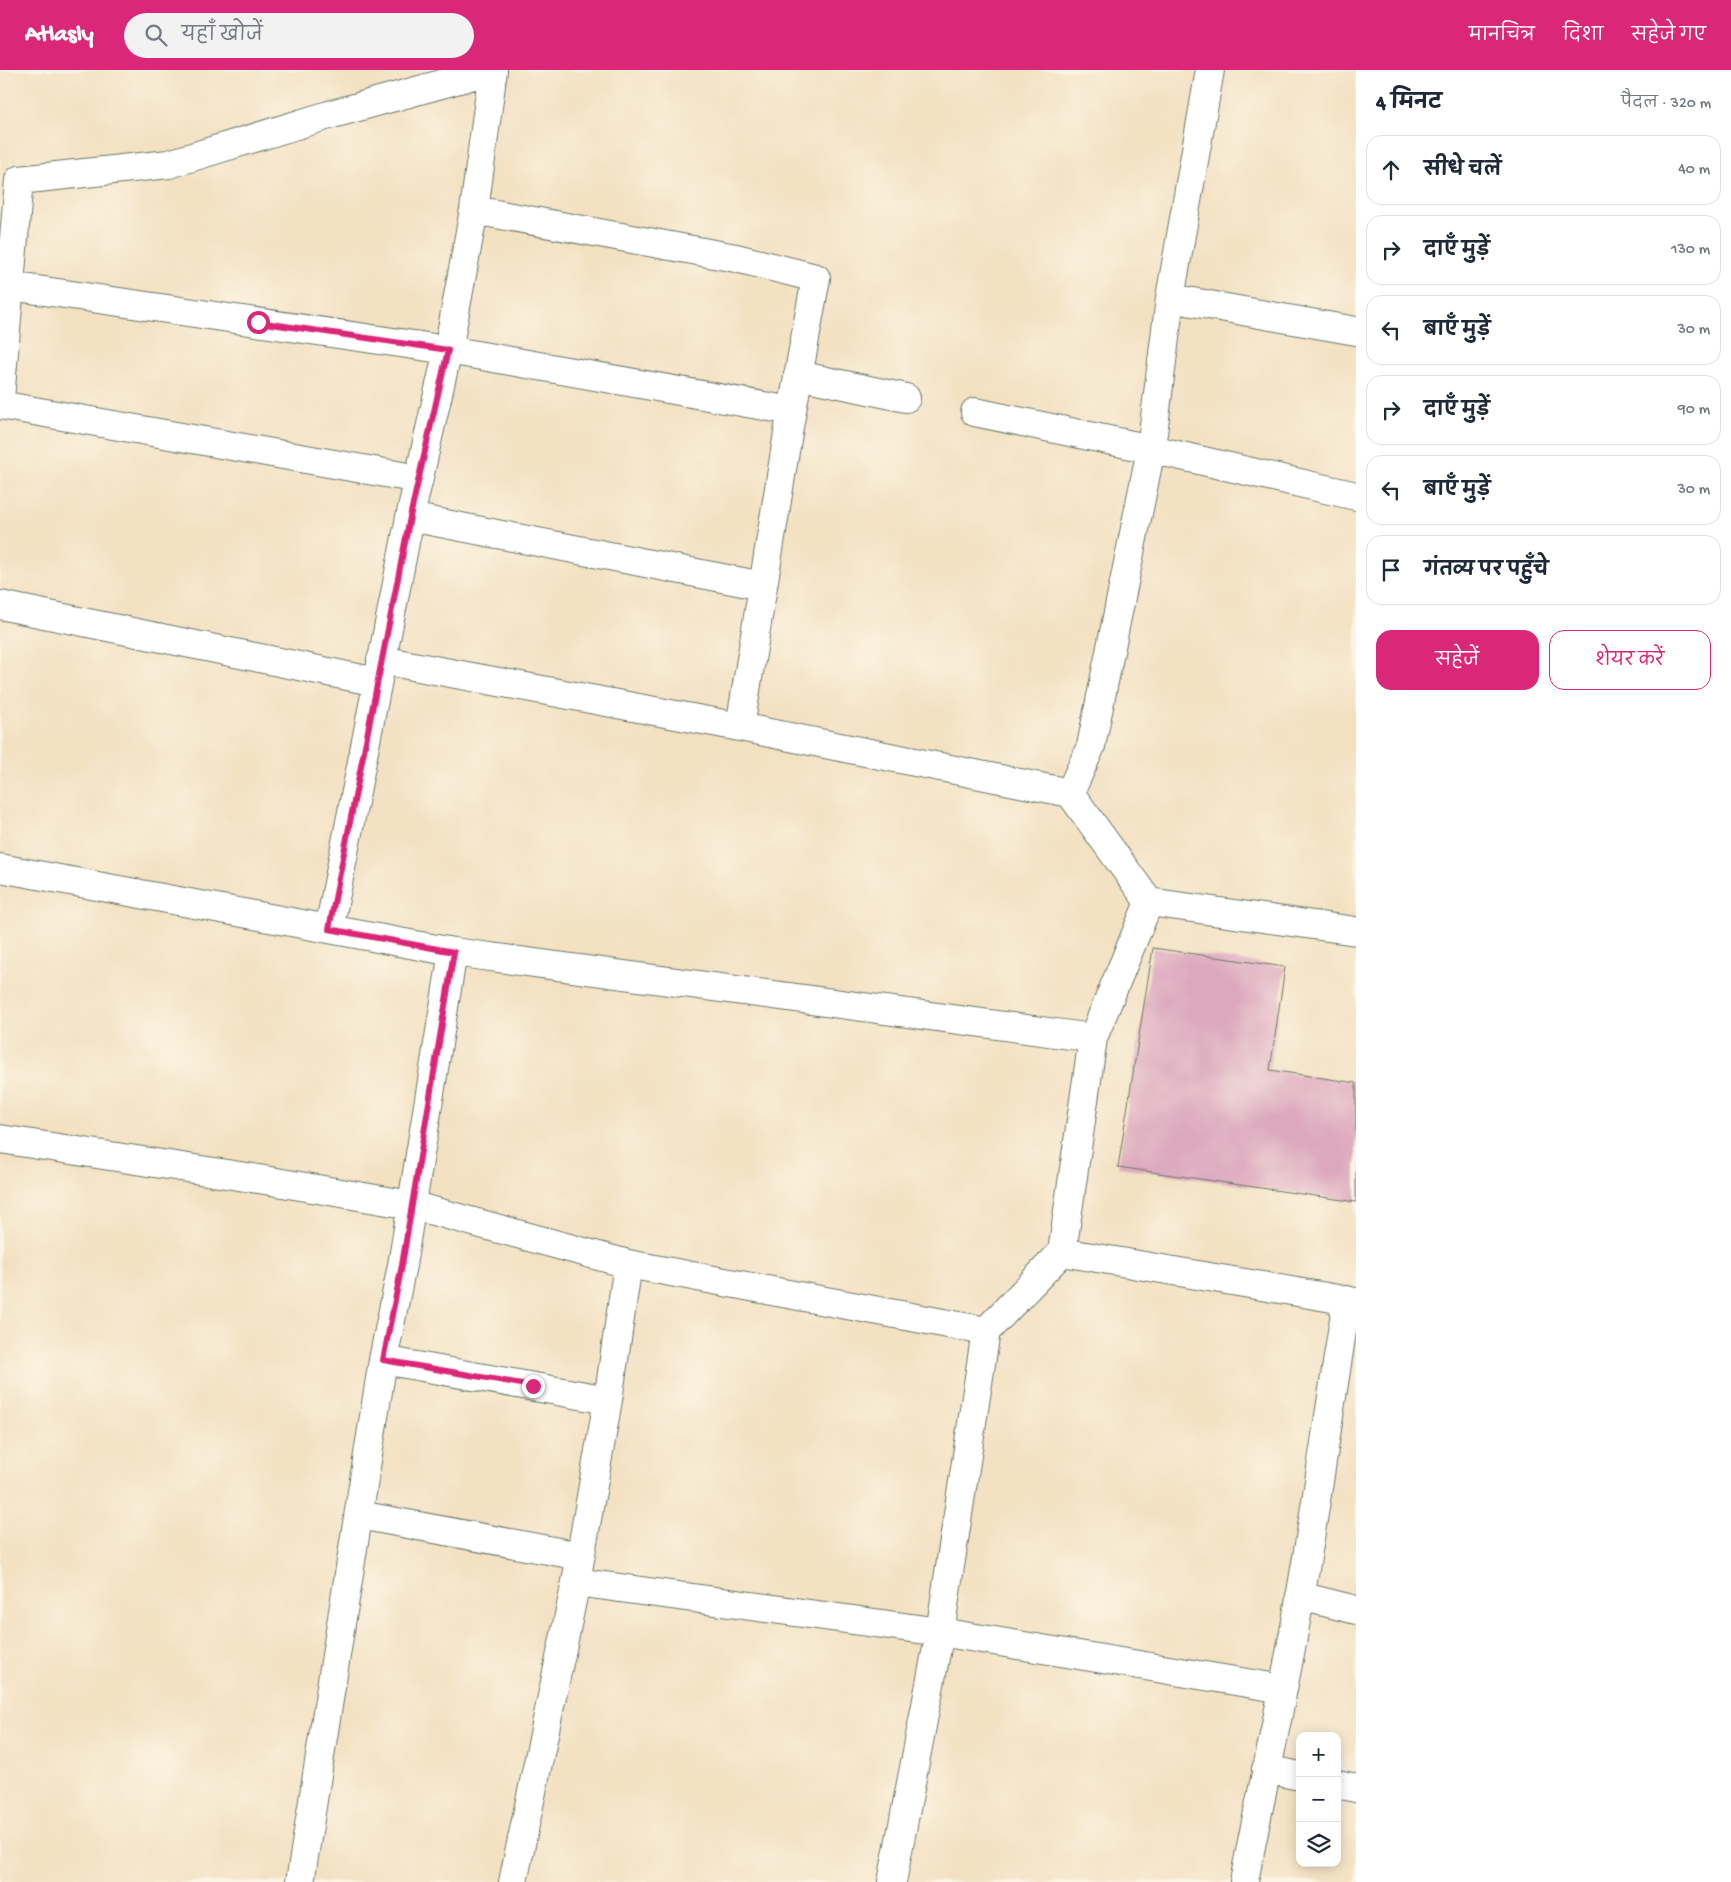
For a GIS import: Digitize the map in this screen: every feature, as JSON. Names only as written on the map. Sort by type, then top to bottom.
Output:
[{"type":"street","points":[[0,399],[19,180],[169,164],[329,115],[492,70],[474,210],[448,350],[410,517],[329,929]]},
{"type":"street","points":[[1070,793],[1090,746],[1150,449],[1170,298],[1210,70]]},
{"type":"street","points":[[474,210],[736,258],[816,278],[740,727]]},
{"type":"street","points":[[10,286],[448,350],[792,411]]},
{"type":"street","points":[[1170,298],[1356,331]]},
{"type":"street","points":[[798,376],[906,398]]},
{"type":"street","points":[[0,405],[419,479]]},
{"type":"street","points":[[975,412],[1150,449],[1356,496]]},
{"type":"street","points":[[410,517],[763,586]]},
{"type":"street","points":[[0,605],[379,671],[740,727],[1070,793],[1149,902],[1356,931]]},
{"type":"street","points":[[0,868],[454,952],[1093,1038]]},
{"type":"street","points":[[892,1882],[940,1632],[986,1331],[1062,1252],[1093,1038],[1149,902]]},
{"type":"street","points":[[300,1882],[383,1360],[402,1265],[454,952]]},
{"type":"street","points":[[0,1139],[265,1180],[411,1205],[628,1264],[986,1331]]},
{"type":"street","points":[[1062,1252],[1351,1301],[1284,1689],[1244,1882]]},
{"type":"street","points":[[513,1882],[578,1569],[608,1400],[628,1264]]},
{"type":"street","points":[[383,1360],[608,1400]]},
{"type":"street","points":[[359,1514],[578,1569],[1284,1689]]},
{"type":"street","points":[[1300,1596],[1356,1610]]},
{"type":"street","points":[[1266,1769],[1296,1775]]},
{"type":"street","points":[[1341,1785],[1356,1788]]},
{"type":"building","points":[[1153,948],[1285,967],[1270,1070],[1356,1083],[1356,1202],[1118,1167]]},
{"type":"route","points":[[258,322],[448,350],[410,517],[329,929],[454,952],[402,1265],[383,1360],[533,1386]]}]
